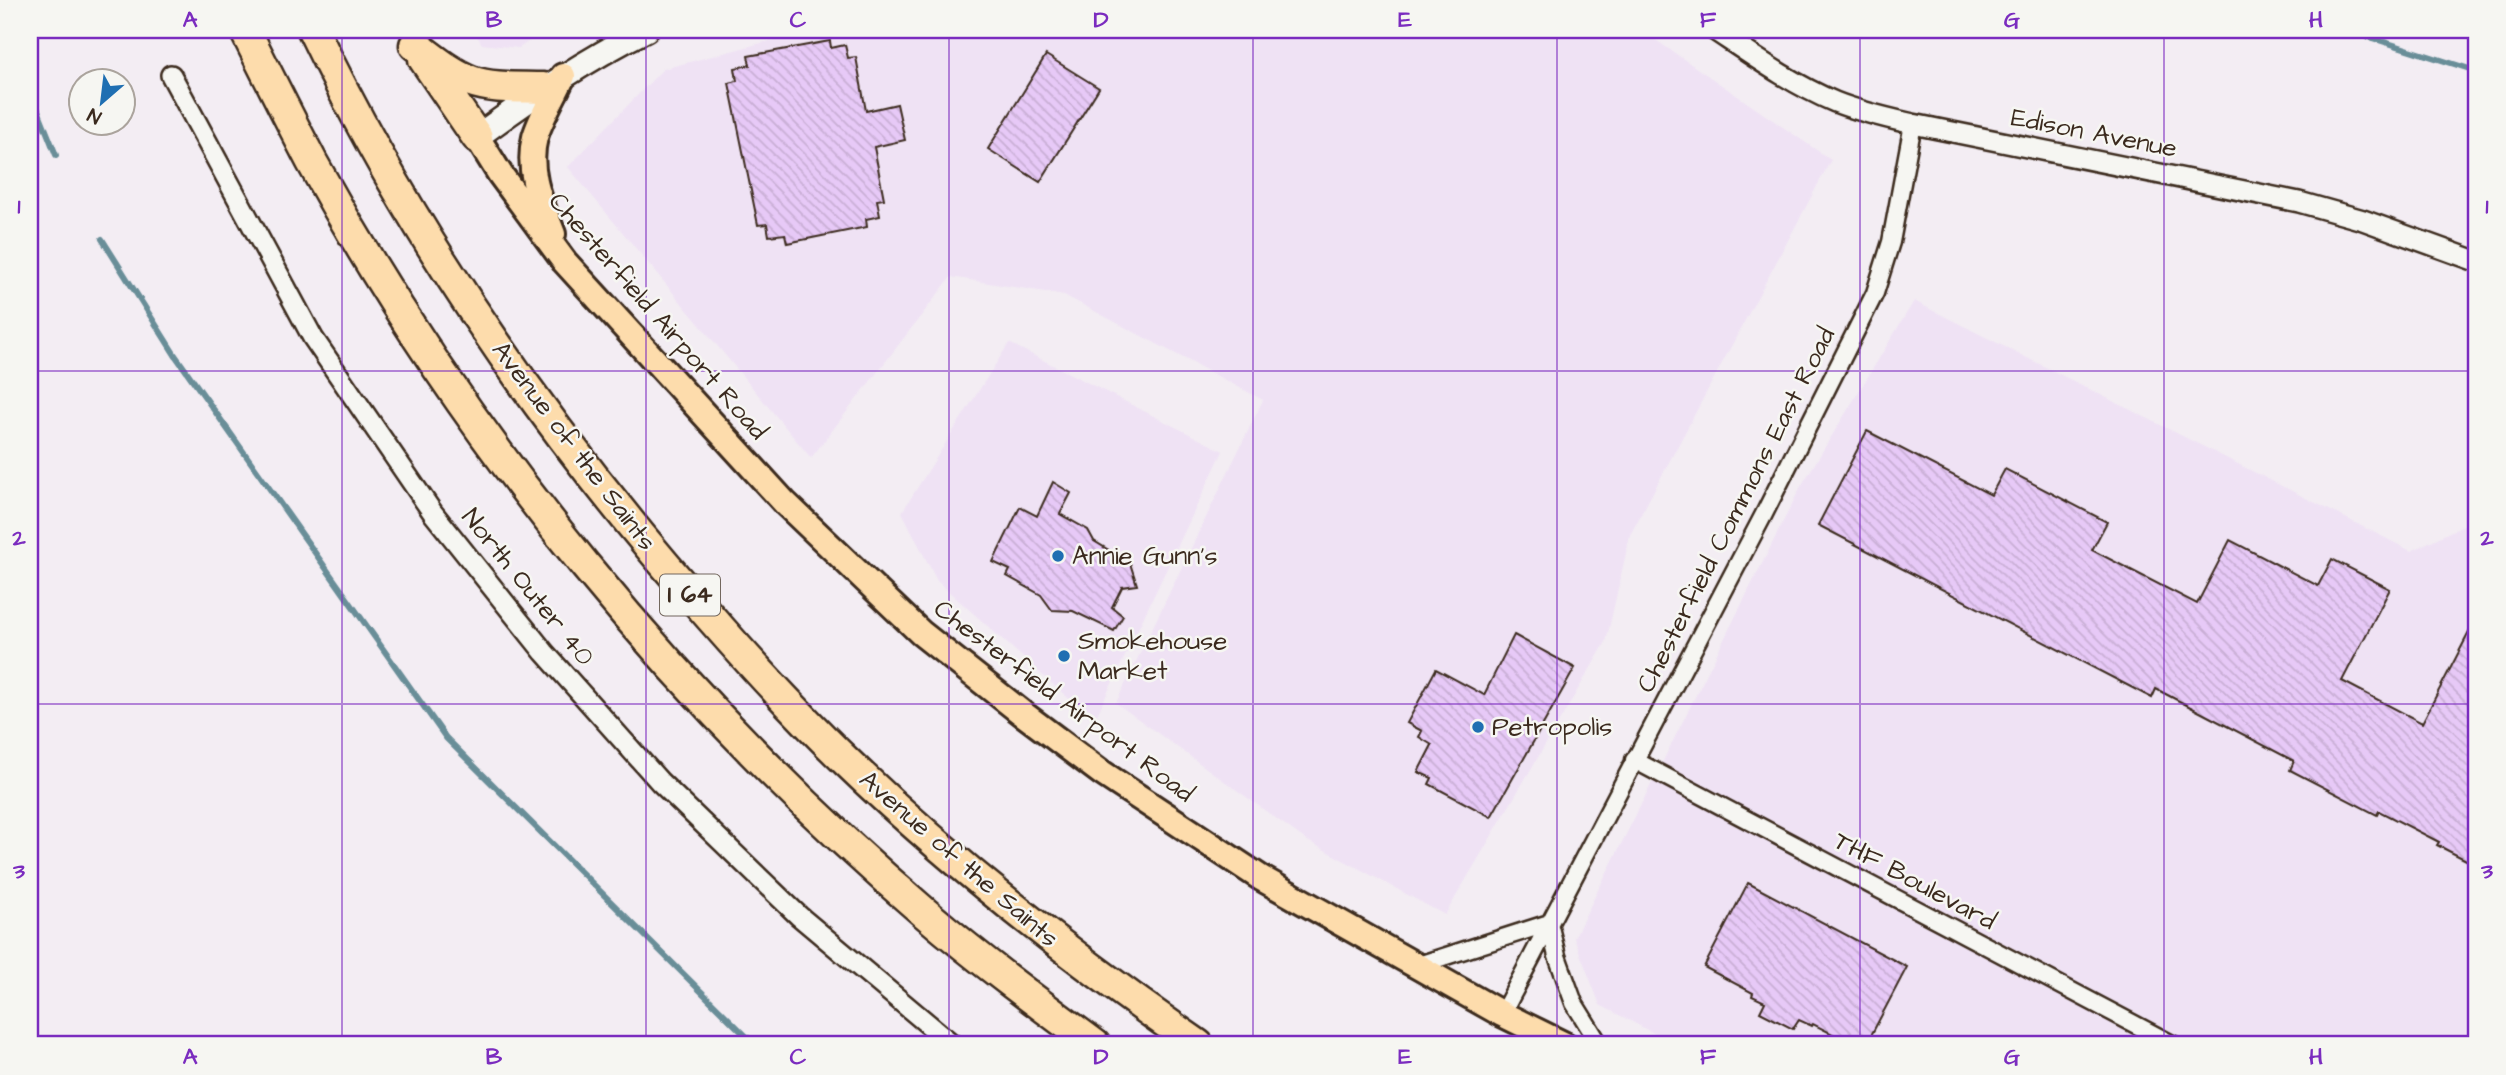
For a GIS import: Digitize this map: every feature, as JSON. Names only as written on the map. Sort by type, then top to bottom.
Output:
[{"type":"highway","name":"I 64","points":[[245,30],[313,163],[390,293],[472,417],[610,596],[760,760],[860,855],[984,961],[1095,1045]]},
{"type":"highway","name":"Avenue of the Saints","points":[[313,30],[358,117],[426,236],[508,362],[597,482],[691,596],[793,709],[909,820],[1073,956],[1198,1045]]},
{"type":"highway","points":[[409,37],[449,71],[472,81],[496,86],[553,82]]},
{"type":"highway","points":[[409,37],[477,137]]},
{"type":"main road","points":[[477,137],[553,82],[607,49],[646,30]]},
{"type":"main road","points":[[553,82],[536,135],[532,154],[533,173],[538,194],[564,261]]},
{"type":"main road","name":"Chesterfield Airport Road","points":[[477,137],[507,184],[564,261],[785,503],[921,633],[1051,735],[1183,828],[1272,886],[1502,1014],[1565,1045]]},
{"type":"street","name":"Edison Avenue","points":[[1714,30],[1804,87],[1856,109],[1913,124],[2299,202],[2364,220],[2476,261]]},
{"type":"street","name":"North Outer 40","points":[[171,75],[313,338],[433,513],[544,653],[660,782],[799,916],[953,1045]]},
{"type":"street","name":"Chesterfield Commons East Road","points":[[1502,1014],[1763,516],[1875,293],[1891,242],[1913,124]]},
{"type":"street","name":"THF Boulevard","points":[[1634,760],[2174,1045]]},
{"type":"street","points":[[1415,966],[1549,923],[1557,956],[1574,1003],[1600,1045]]},
{"type":"shaded area","points":[[473,30],[546,30],[519,48],[482,44]]},
{"type":"shaded area","points":[[811,30],[1641,30],[1831,160],[1630,535],[1606,642],[1445,915],[1306,840],[1116,703],[1263,400],[1064,295],[951,277],[811,458],[568,167],[663,69]]},
{"type":"shaded area","points":[[1914,301],[2411,551],[2476,519],[2476,1045],[1676,1045],[1600,1005],[1574,938],[1800,488]]},
{"type":"shaded area","points":[[1009,343],[1223,451],[1094,721],[937,581],[902,512]]},
{"type":"building","points":[[830,41],[831,48],[845,45],[848,58],[856,57],[866,111],[897,104],[905,140],[874,147],[884,199],[877,200],[880,216],[866,219],[867,227],[787,243],[785,234],[769,236],[767,224],[758,225],[729,83],[737,81],[735,68],[750,65],[748,56]]},
{"type":"building","points":[[1046,55],[1099,88],[1040,182],[988,149]]},
{"type":"building","points":[[1867,431],[1991,495],[2005,469],[2107,522],[2092,550],[2197,604],[2230,540],[2318,586],[2332,559],[2390,589],[2342,681],[2422,723],[2476,619],[2476,865],[2379,811],[2377,815],[2290,770],[2294,761],[2156,689],[2152,698],[1818,525]]},
{"type":"building","name":"Annie Gunn's","points":[[1053,482],[1071,493],[1060,514],[1088,530],[1094,541],[1122,558],[1127,554],[1137,585],[1122,587],[1112,607],[1123,616],[1114,631],[1073,611],[1052,610],[1041,595],[1007,576],[1010,570],[993,562],[1020,507],[1037,516]]},
{"type":"building","name":"Petropolis","points":[[1514,635],[1575,668],[1491,817],[1429,784],[1432,778],[1418,772],[1432,745],[1419,737],[1422,731],[1407,723],[1436,669],[1484,695]]},
{"type":"building","points":[[1748,883],[1907,967],[1866,1045],[1854,1045],[1813,1024],[1812,1026],[1799,1020],[1793,1029],[1760,1012],[1765,1002],[1752,996],[1753,993],[1704,967]]},
{"type":"waterway","points":[[2347,30],[2476,71]]},
{"type":"waterway","points":[[30,90],[56,155]]},
{"type":"waterway","points":[[102,239],[175,355],[446,738],[755,1045]]},
{"type":"place","name":"Annie Gunn's","points":[[1058,556]]},
{"type":"place","name":"Smokehouse Market","points":[[1064,656]]},
{"type":"place","name":"Petropolis","points":[[1478,727]]}]
